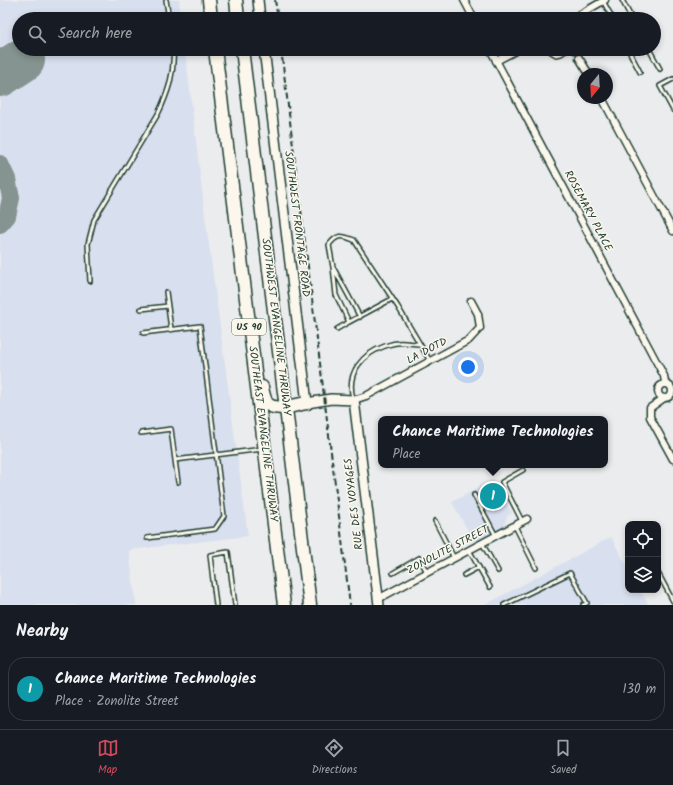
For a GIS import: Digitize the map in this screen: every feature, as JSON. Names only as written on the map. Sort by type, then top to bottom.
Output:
[{"type":"highway","points":[[209,0],[211,12]]},
{"type":"highway","points":[[236,0],[237,12]]},
{"type":"highway","name":"SOUTHEAST EVANGELINE THRUWAY","points":[[216,56],[284,605]]},
{"type":"highway","name":"SOUTHWEST EVANGELINE THRUWAY","points":[[243,56],[310,605]]},
{"type":"highway","points":[[255,374],[262,387],[264,398],[268,404],[276,407],[307,403]]},
{"type":"highway","points":[[282,378],[292,395],[307,403]]},
{"type":"main road","points":[[258,0],[259,12]]},
{"type":"main road","name":"SOUTHWEST FRONTAGE ROAD","points":[[265,56],[307,403]]},
{"type":"main road","points":[[307,403],[331,399],[354,400]]},
{"type":"main road","name":"RUE DES VOYAGES","points":[[354,400],[378,602]]},
{"type":"street","points":[[464,0],[470,12]]},
{"type":"street","points":[[584,12],[604,1]]},
{"type":"street","name":"ROSEMARY PLACE","points":[[494,56],[664,376],[665,383],[672,387],[673,391],[669,397],[664,398],[650,408],[650,417],[673,458]]},
{"type":"street","points":[[496,61],[505,56]]},
{"type":"street","points":[[579,58],[585,68]]},
{"type":"street","points":[[605,104],[673,231]]},
{"type":"street","name":"LA DOTD","points":[[354,400],[366,396],[469,340],[480,328],[478,314],[471,301]]},
{"type":"street","points":[[664,398],[658,394],[658,389],[665,383]]},
{"type":"street","name":"ZONOLITE STREET","points":[[378,602],[427,572],[524,520]]},
{"type":"lane","points":[[166,0],[168,12]]},
{"type":"lane","points":[[622,0],[628,12]]},
{"type":"lane","points":[[604,1],[610,12]]},
{"type":"lane","points":[[90,281],[88,244],[94,220],[158,114],[166,96],[172,72],[174,56]]},
{"type":"lane","points":[[632,56],[640,72]]},
{"type":"lane","points":[[653,56],[660,69]]},
{"type":"lane","points":[[673,79],[660,86],[673,110]]},
{"type":"lane","points":[[349,322],[336,295],[329,245],[333,239],[340,236],[348,237],[354,240],[430,361]]},
{"type":"lane","points":[[333,267],[360,317]]},
{"type":"lane","points":[[166,292],[171,329]]},
{"type":"lane","points":[[337,329],[392,299]]},
{"type":"lane","points":[[141,309],[168,306]]},
{"type":"lane","points":[[143,333],[200,326],[224,516],[215,530],[147,538]]},
{"type":"lane","points":[[354,400],[351,390],[352,375],[364,357],[376,349],[397,343],[419,344]]},
{"type":"lane","points":[[141,433],[171,429],[178,482]]},
{"type":"lane","points":[[175,460],[264,448]]},
{"type":"lane","points":[[523,470],[502,482],[524,520]]},
{"type":"lane","points":[[474,494],[496,536]]},
{"type":"lane","points":[[435,521],[454,558]]},
{"type":"lane","points":[[515,526],[536,568]]},
{"type":"lane","points":[[482,543],[498,571]]},
{"type":"lane","points":[[469,550],[490,587]]},
{"type":"lane","points":[[216,605],[210,555],[228,552],[235,605]]},
{"type":"lane","points":[[393,573],[420,558],[427,572]]},
{"type":"lane","points":[[464,575],[479,567]]},
{"type":"lane","points":[[504,605],[570,573],[587,603],[583,605]]},
{"type":"lane","points":[[661,579],[673,601]]},
{"type":"shaded area","points":[[0,0],[179,0],[180,12],[12,12],[12,56],[186,56],[204,208],[248,536],[129,550],[136,605],[0,605]]},
{"type":"shaded area","points":[[493,480],[512,513],[507,516],[504,526],[475,543],[452,502]]},
{"type":"shaded area","points":[[611,537],[625,563],[625,593],[642,593],[648,604],[646,605],[485,605]]},
{"type":"taxiway","points":[[0,164],[7,179],[11,198],[7,216],[0,224]]},
{"type":"runway","points":[[0,75],[23,60]]},
{"type":"railway","points":[[275,0],[277,12]]},
{"type":"railway","points":[[282,56],[350,605]]},
{"type":"place","name":"Chance Maritime Technologies","points":[[493,496]]}]
